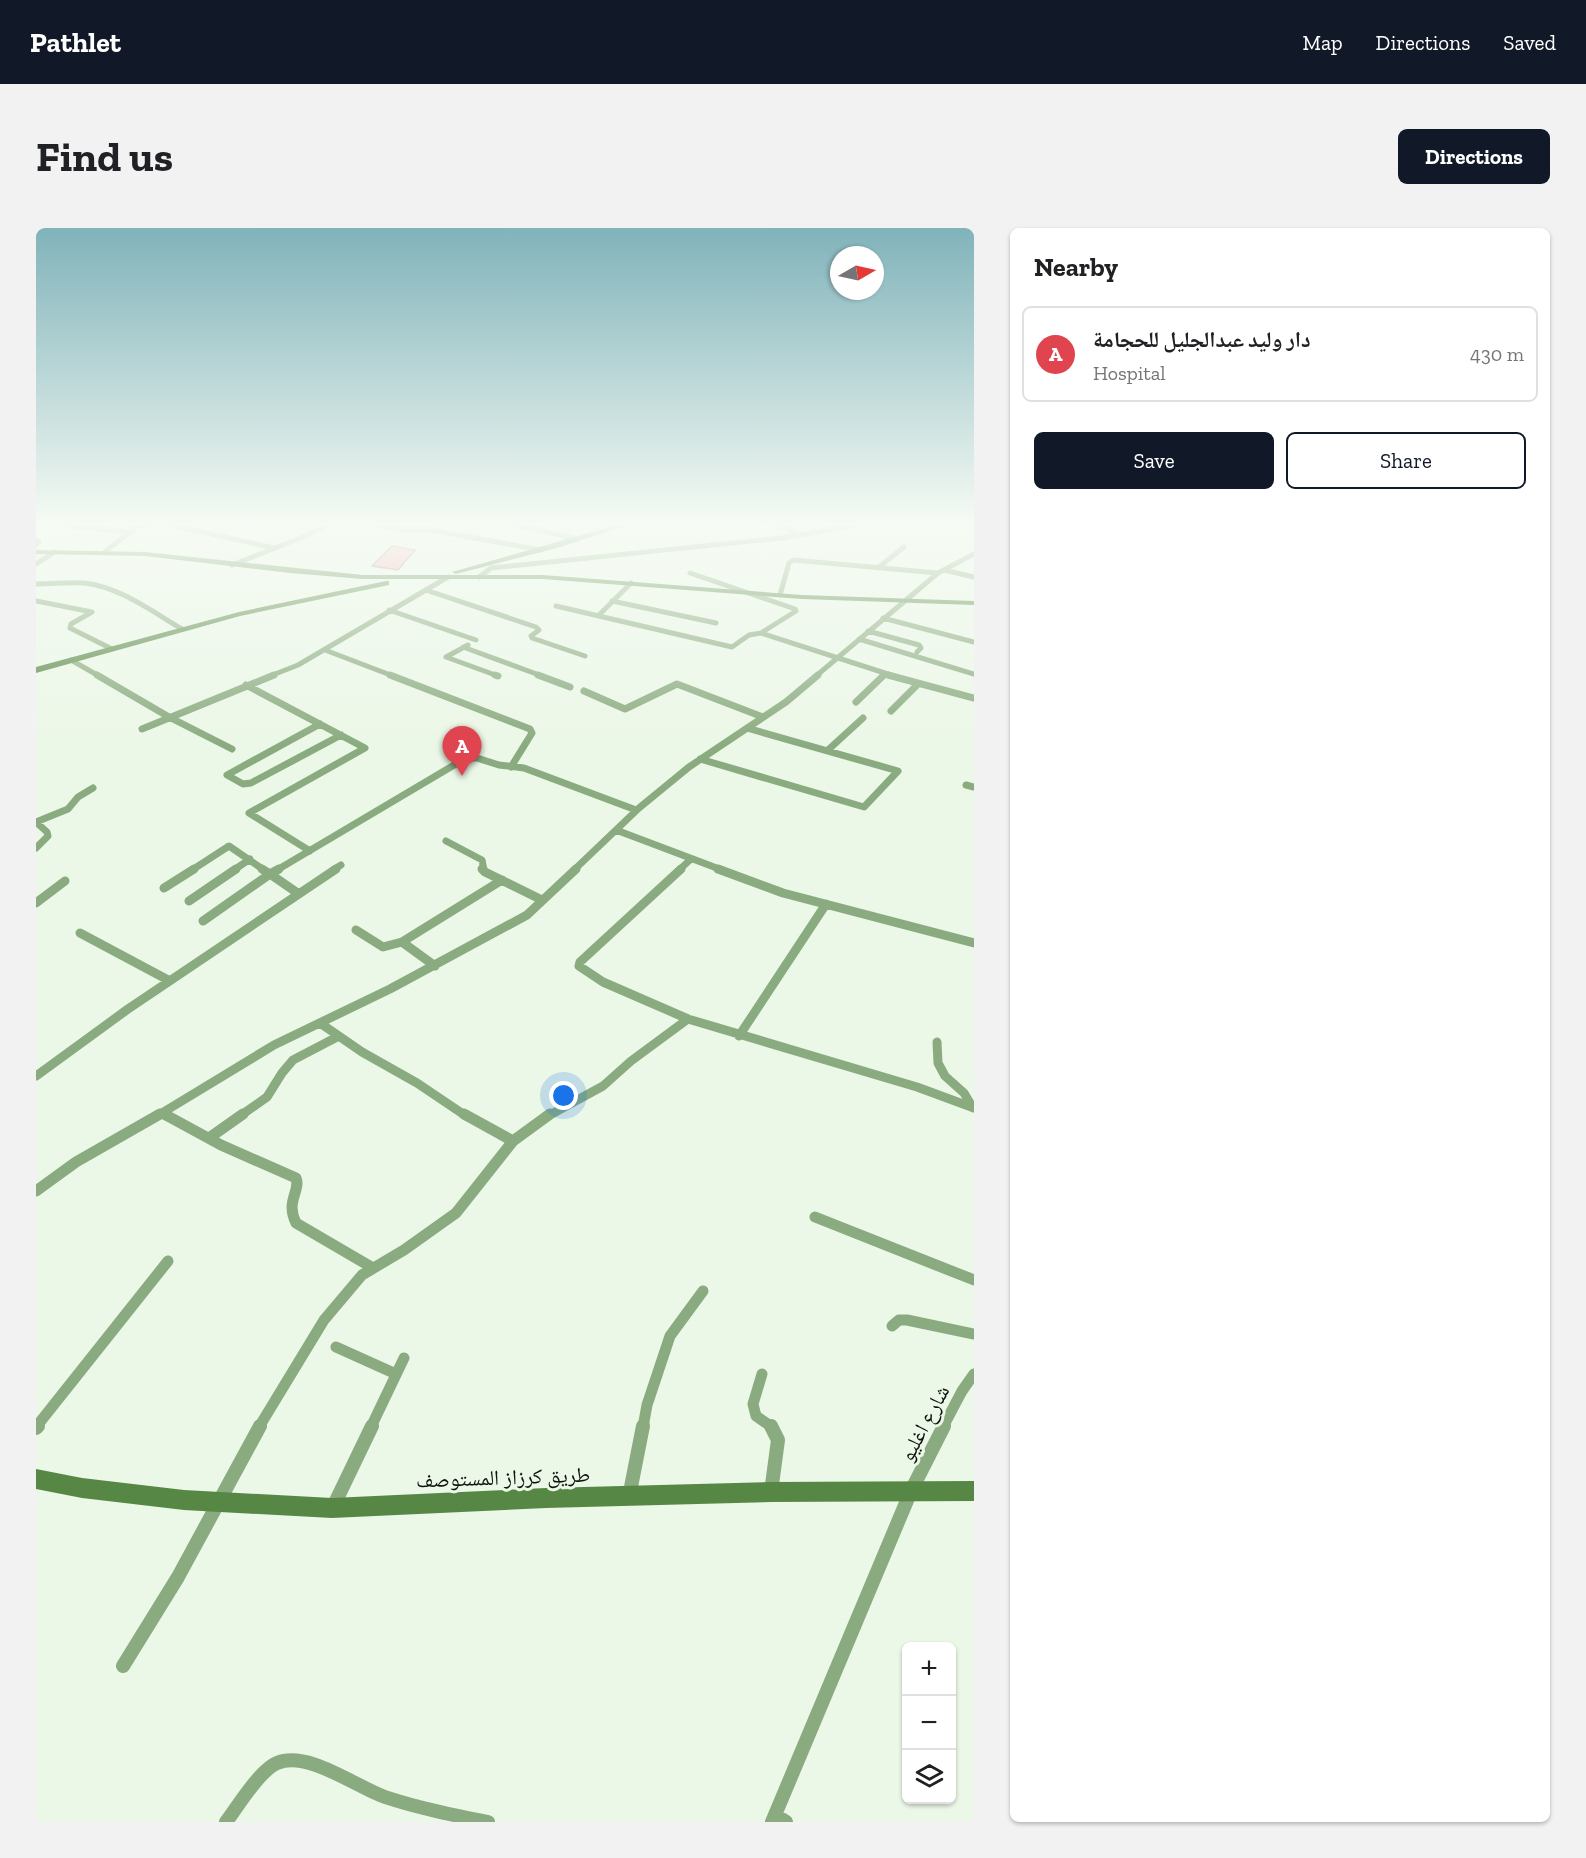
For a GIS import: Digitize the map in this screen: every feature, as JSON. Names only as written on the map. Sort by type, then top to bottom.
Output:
[{"type":"street","points":[[125,597],[182,629]]},
{"type":"street","points":[[36,670],[276,604],[310,597]]},
{"type":"street","points":[[142,729],[298,664],[412,597]]},
{"type":"street","points":[[448,597],[536,627],[539,630],[531,636],[532,638],[585,656]]},
{"type":"street","points":[[599,615],[616,597]]},
{"type":"street","points":[[556,606],[732,647],[749,635],[761,633],[796,610],[762,597]]},
{"type":"street","points":[[829,597],[974,603]]},
{"type":"street","points":[[36,1191],[76,1162],[274,1045],[435,966],[526,915],[636,810],[700,759],[786,702],[909,597]]},
{"type":"street","points":[[612,601],[716,623]]},
{"type":"street","points":[[36,602],[92,612],[71,624],[70,628],[111,648]]},
{"type":"street","points":[[389,610],[476,640],[446,657],[498,676]]},
{"type":"street","points":[[882,618],[974,642]]},
{"type":"street","points":[[868,631],[919,645],[921,648],[917,652]]},
{"type":"street","points":[[761,633],[834,659],[974,698]]},
{"type":"street","points":[[859,639],[974,674]]},
{"type":"street","points":[[463,647],[570,687]]},
{"type":"street","points":[[325,650],[530,729],[532,733],[511,767]]},
{"type":"street","points":[[71,660],[169,717],[232,748]]},
{"type":"street","points":[[856,702],[885,674]]},
{"type":"street","points":[[584,691],[625,710],[677,684],[763,717]]},
{"type":"street","points":[[891,711],[918,684]]},
{"type":"street","points":[[246,685],[364,747],[364,750],[249,813],[310,851]]},
{"type":"street","points":[[828,750],[863,717]]},
{"type":"street","points":[[320,724],[235,768],[227,775],[243,784],[251,783],[341,735]]},
{"type":"street","points":[[700,759],[864,807],[898,771],[747,728]]},
{"type":"street","points":[[203,921],[270,874],[466,758],[477,758],[524,768],[636,810]]},
{"type":"street","points":[[36,848],[48,836],[47,832],[36,822],[68,809],[78,797],[93,788]]},
{"type":"street","points":[[616,830],[754,884],[974,943]]},
{"type":"street","points":[[446,841],[480,858],[484,863],[482,868],[485,872],[542,900]]},
{"type":"street","points":[[164,888],[226,847],[231,847],[299,894]]},
{"type":"street","points":[[189,901],[250,859]]},
{"type":"street","points":[[691,859],[580,962],[579,966],[603,982],[688,1019],[917,1087],[974,1108]]},
{"type":"street","points":[[36,1076],[170,981],[341,865]]},
{"type":"street","points":[[356,930],[383,947],[402,942],[502,880]]},
{"type":"street","points":[[36,903],[65,881]]},
{"type":"street","points":[[739,1036],[826,904]]},
{"type":"street","points":[[80,933],[170,981]]},
{"type":"street","points":[[402,942],[435,966]]},
{"type":"street","points":[[123,1666],[178,1577],[251,1440],[324,1320],[362,1275],[404,1250],[456,1213],[513,1141],[548,1114],[603,1086],[631,1061],[688,1019]]},
{"type":"street","points":[[320,1023],[463,1114],[513,1141]]},
{"type":"street","points":[[209,1138],[267,1097],[275,1089],[289,1063],[339,1036]]},
{"type":"street","points":[[938,1042],[938,1063],[945,1076],[964,1093],[974,1108]]},
{"type":"street","points":[[162,1113],[209,1138],[296,1178],[298,1183],[290,1201],[290,1212],[297,1223],[373,1268]]},
{"type":"street","points":[[815,1217],[974,1280]]},
{"type":"street","points":[[36,1428],[168,1262]]},
{"type":"street","points":[[629,1497],[647,1405],[670,1336],[703,1291]]},
{"type":"street","points":[[892,1326],[899,1320],[907,1320],[974,1334]]},
{"type":"street","points":[[336,1347],[396,1374]]},
{"type":"street","points":[[332,1508],[404,1358]]},
{"type":"street","points":[[762,1374],[753,1404],[756,1416],[771,1426],[778,1440],[771,1492]]},
{"type":"street","name":"شارع اغليو","points":[[778,1820],[911,1491],[962,1391],[974,1374]]},
{"type":"street","name":"طريق كرزاز المستوصف","points":[[36,1479],[82,1488],[216,1503],[332,1508],[771,1492],[974,1491]]},
{"type":"street","points":[[226,1822],[264,1773],[276,1763],[290,1760],[321,1766],[382,1796],[426,1809],[488,1822]]},
{"type":"place","name":"دار وليد عبدالجليل للحجامة","points":[[462,776]]}]
